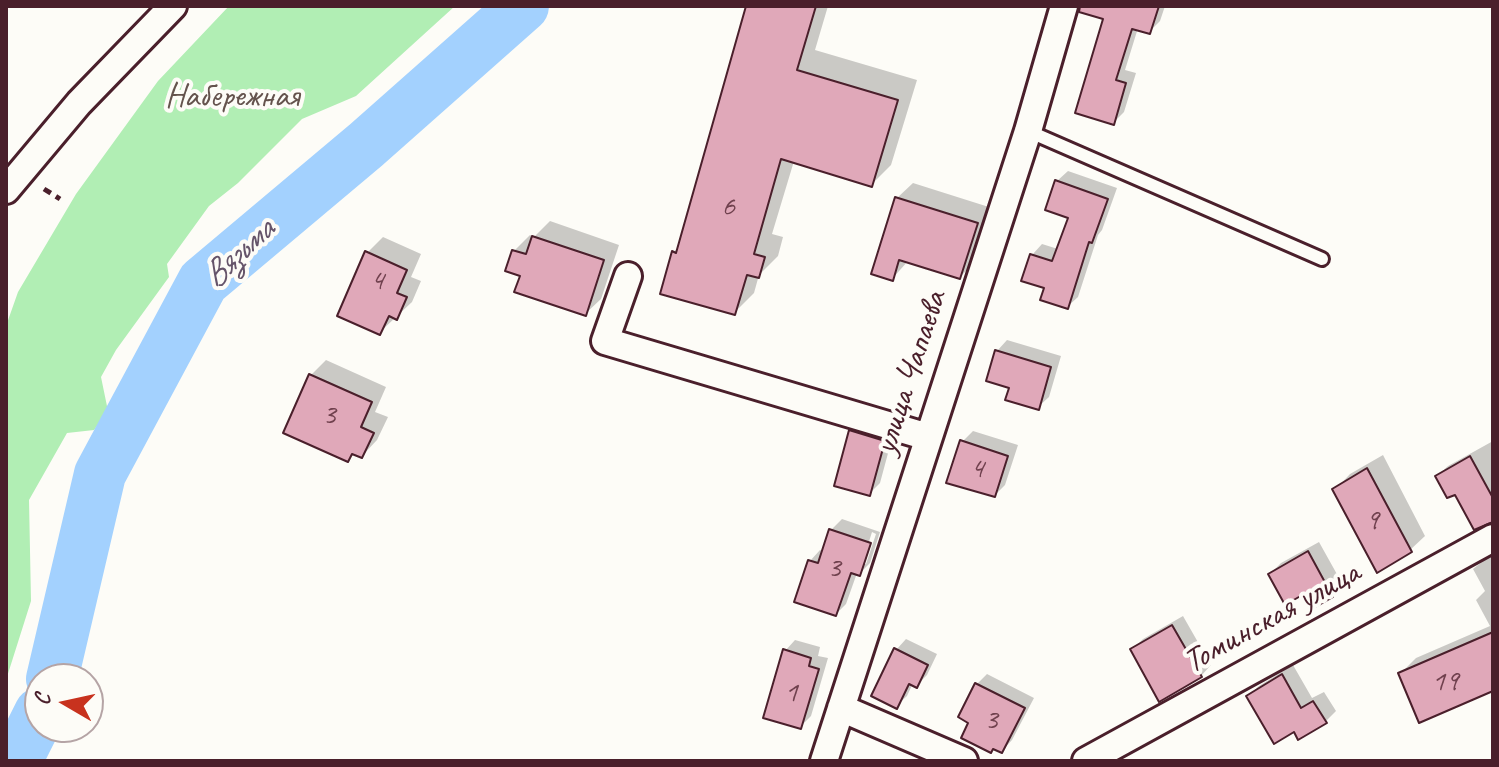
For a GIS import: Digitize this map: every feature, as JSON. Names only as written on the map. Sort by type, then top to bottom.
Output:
[{"type":"street","points":[[6,190],[79,103],[173,6]]},
{"type":"street","name":"улица Чапаева","points":[[824,761],[1028,131],[1064,6]]},
{"type":"street","points":[[628,276],[605,341],[928,437]]},
{"type":"street","name":"Томинская улица","points":[[1086,761],[1493,538]]},
{"type":"street","points":[[841,708],[964,761]]},
{"type":"lane","points":[[1028,131],[1322,259]]},
{"type":"path","points":[[44,189],[60,199]]},
{"type":"green space","name":"Набережная","points":[[229,6],[455,6],[356,96],[302,119],[238,183],[209,206],[167,264],[169,277],[116,350],[101,377],[108,411],[94,430],[67,433],[29,500],[31,601],[6,680],[6,326],[18,292],[76,194],[158,81]]},
{"type":"building","points":[[746,6],[816,6],[797,70],[898,100],[872,187],[781,159],[754,254],[765,257],[759,278],[747,275],[735,315],[660,294],[672,251],[676,253]]},
{"type":"building","points":[[1080,6],[1159,6],[1150,34],[1132,29],[1116,80],[1126,83],[1114,125],[1075,113],[1103,19],[1079,12]]},
{"type":"building","points":[[1055,180],[1108,199],[1092,243],[1089,242],[1068,309],[1040,300],[1044,288],[1021,281],[1030,254],[1052,261],[1068,218],[1045,210]]},
{"type":"building","points":[[895,197],[978,223],[960,279],[899,260],[893,281],[871,274]]},
{"type":"building","points":[[532,236],[604,260],[586,316],[514,292],[520,276],[505,271],[512,250],[526,254]]},
{"type":"building","points":[[365,251],[407,270],[397,293],[407,297],[397,320],[389,316],[380,335],[337,316]]},
{"type":"building","points":[[995,350],[1051,367],[1039,410],[1005,400],[1009,388],[986,381]]},
{"type":"building","points":[[309,374],[372,402],[361,427],[374,433],[362,458],[352,454],[348,462],[283,433]]},
{"type":"building","points":[[849,430],[885,441],[870,496],[834,486]]},
{"type":"building","points":[[960,440],[1008,456],[995,497],[946,483]]},
{"type":"building","points":[[1470,456],[1493,498],[1493,522],[1474,530],[1455,495],[1447,498],[1435,476]]},
{"type":"building","points":[[1367,468],[1412,552],[1377,573],[1332,489]]},
{"type":"building","points":[[829,529],[871,543],[860,576],[851,573],[836,616],[794,602],[808,560],[818,563]]},
{"type":"building","points":[[1308,551],[1333,597],[1312,609],[1304,594],[1285,605],[1268,574]]},
{"type":"building","points":[[1172,625],[1202,677],[1159,702],[1130,649]]},
{"type":"building","points":[[1493,632],[1493,691],[1419,723],[1398,673]]},
{"type":"building","points":[[894,648],[928,665],[917,688],[909,684],[897,709],[871,696]]},
{"type":"building","points":[[783,649],[811,658],[809,666],[819,669],[801,729],[763,718]]},
{"type":"building","points":[[1282,674],[1301,708],[1313,701],[1327,723],[1298,740],[1294,732],[1274,744],[1246,696]]},
{"type":"building","points":[[975,683],[1025,708],[1002,753],[993,749],[991,753],[961,738],[968,723],[958,717]]},
{"type":"waterway","name":"Вязьма","points":[[56,663],[100,474],[203,282],[366,145],[523,6]]},
{"type":"waterway","name":"Вязьма","points":[[16,761],[25,743]]}]
